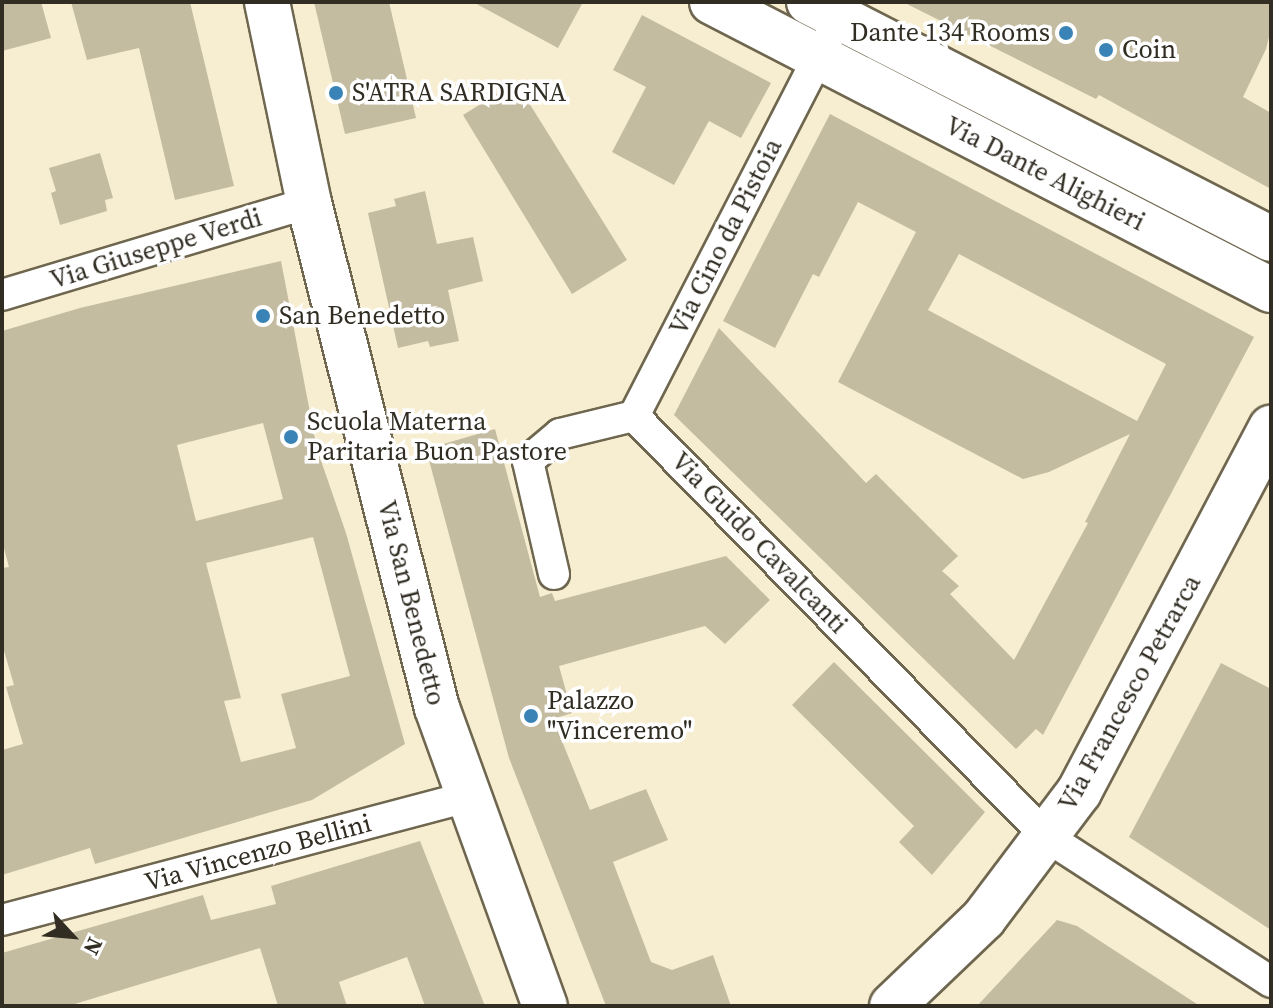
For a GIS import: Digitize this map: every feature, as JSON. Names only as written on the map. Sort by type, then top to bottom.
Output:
[{"type":"street","name":"Via San Benedetto","points":[[267,2],[309,203],[437,708],[545,1006]]},
{"type":"street","name":"Via Dante Alighieri","points":[[712,2],[1271,290]]},
{"type":"street","name":"Via Dante Alighieri","points":[[819,58],[831,7],[1271,239]]},
{"type":"street","name":"Via Cino da Pistoia","points":[[634,416],[819,58]]},
{"type":"street","name":"Via Giuseppe Verdi","points":[[2,295],[309,203]]},
{"type":"street","points":[[554,574],[528,461],[560,434],[634,416]]},
{"type":"street","name":"Via Guido Cavalcanti","points":[[634,416],[1047,837],[1271,982]]},
{"type":"street","name":"Via Francesco Petrarca","points":[[892,1006],[984,918],[1079,792],[1123,714],[1271,428]]},
{"type":"street","name":"Via Vincenzo Bellini","points":[[2,920],[468,797]]},
{"type":"building","points":[[2,2],[41,2],[51,38],[2,51]]},
{"type":"building","points":[[71,2],[190,2],[234,186],[175,200],[139,48],[87,60]]},
{"type":"building","points":[[314,2],[389,2],[416,118],[345,134]]},
{"type":"building","points":[[473,2],[583,2],[558,48]]},
{"type":"building","points":[[903,2],[1271,2],[1271,29],[1266,49],[1243,97],[1271,113],[1271,189],[1099,95],[1096,99]]},
{"type":"building","points":[[642,15],[771,83],[741,138],[709,121],[674,185],[612,152],[646,87],[613,70]]},
{"type":"building","points":[[516,82],[627,260],[572,294],[463,115]]},
{"type":"building","points":[[830,114],[1254,337],[1043,735],[1036,729],[1016,749],[674,415],[719,328],[866,483],[876,474],[958,556],[942,571],[959,586],[950,594],[1014,660],[1088,523],[1085,522],[1130,434],[1049,472],[1023,479],[838,382],[916,232],[858,202],[819,277],[813,274],[775,348],[723,321]],"holes":[[[959,254],[1166,364],[1137,421],[928,310]]]},
{"type":"building","points":[[100,153],[113,198],[105,200],[107,211],[60,225],[51,193],[56,191],[49,168]]},
{"type":"building","points":[[425,191],[437,244],[473,237],[483,281],[448,290],[459,341],[430,347],[428,341],[398,348],[368,213],[396,206],[394,199]]},
{"type":"building","points":[[281,261],[317,449],[346,533],[405,744],[312,800],[95,864],[90,848],[2,875],[2,750],[23,744],[6,687],[14,685],[2,644],[2,568],[9,567],[2,541],[2,331],[80,308]],"holes":[[[263,423],[283,499],[196,521],[177,445]],[[313,537],[350,676],[281,694],[296,748],[241,762],[224,701],[241,698],[206,563]]]},
{"type":"building","name":"Palazzo \"Vinceremo\"","points":[[495,429],[540,597],[552,593],[555,601],[726,556],[770,600],[725,644],[705,626],[559,666],[572,713],[553,719],[590,810],[646,789],[668,840],[613,862],[651,962],[672,970],[713,955],[731,1006],[606,1006],[509,758],[426,449]]},
{"type":"building","points":[[834,662],[985,812],[932,875],[899,842],[914,826],[792,705]]},
{"type":"building","points":[[1221,663],[1271,689],[1271,930],[1129,837]]},
{"type":"building","points":[[420,841],[485,1006],[425,1006],[407,957],[339,982],[347,1006],[278,1006],[260,948],[68,1006],[2,1006],[2,953],[203,895],[211,920],[276,904],[271,886]]},
{"type":"building","points":[[1057,920],[1077,926],[1200,1006],[977,1006]]},
{"type":"place","name":"Dante 134 Rooms","points":[[1066,33]]},
{"type":"place","name":"Coin","points":[[1106,50]]},
{"type":"place","name":"S'ATRA SARDIGNA","points":[[336,93]]},
{"type":"place","name":"San Benedetto","points":[[263,316]]},
{"type":"place","name":"Scuola Materna Paritaria Buon Pastore","points":[[291,437]]},
{"type":"place","name":"Palazzo \"Vinceremo\"","points":[[531,716]]}]
